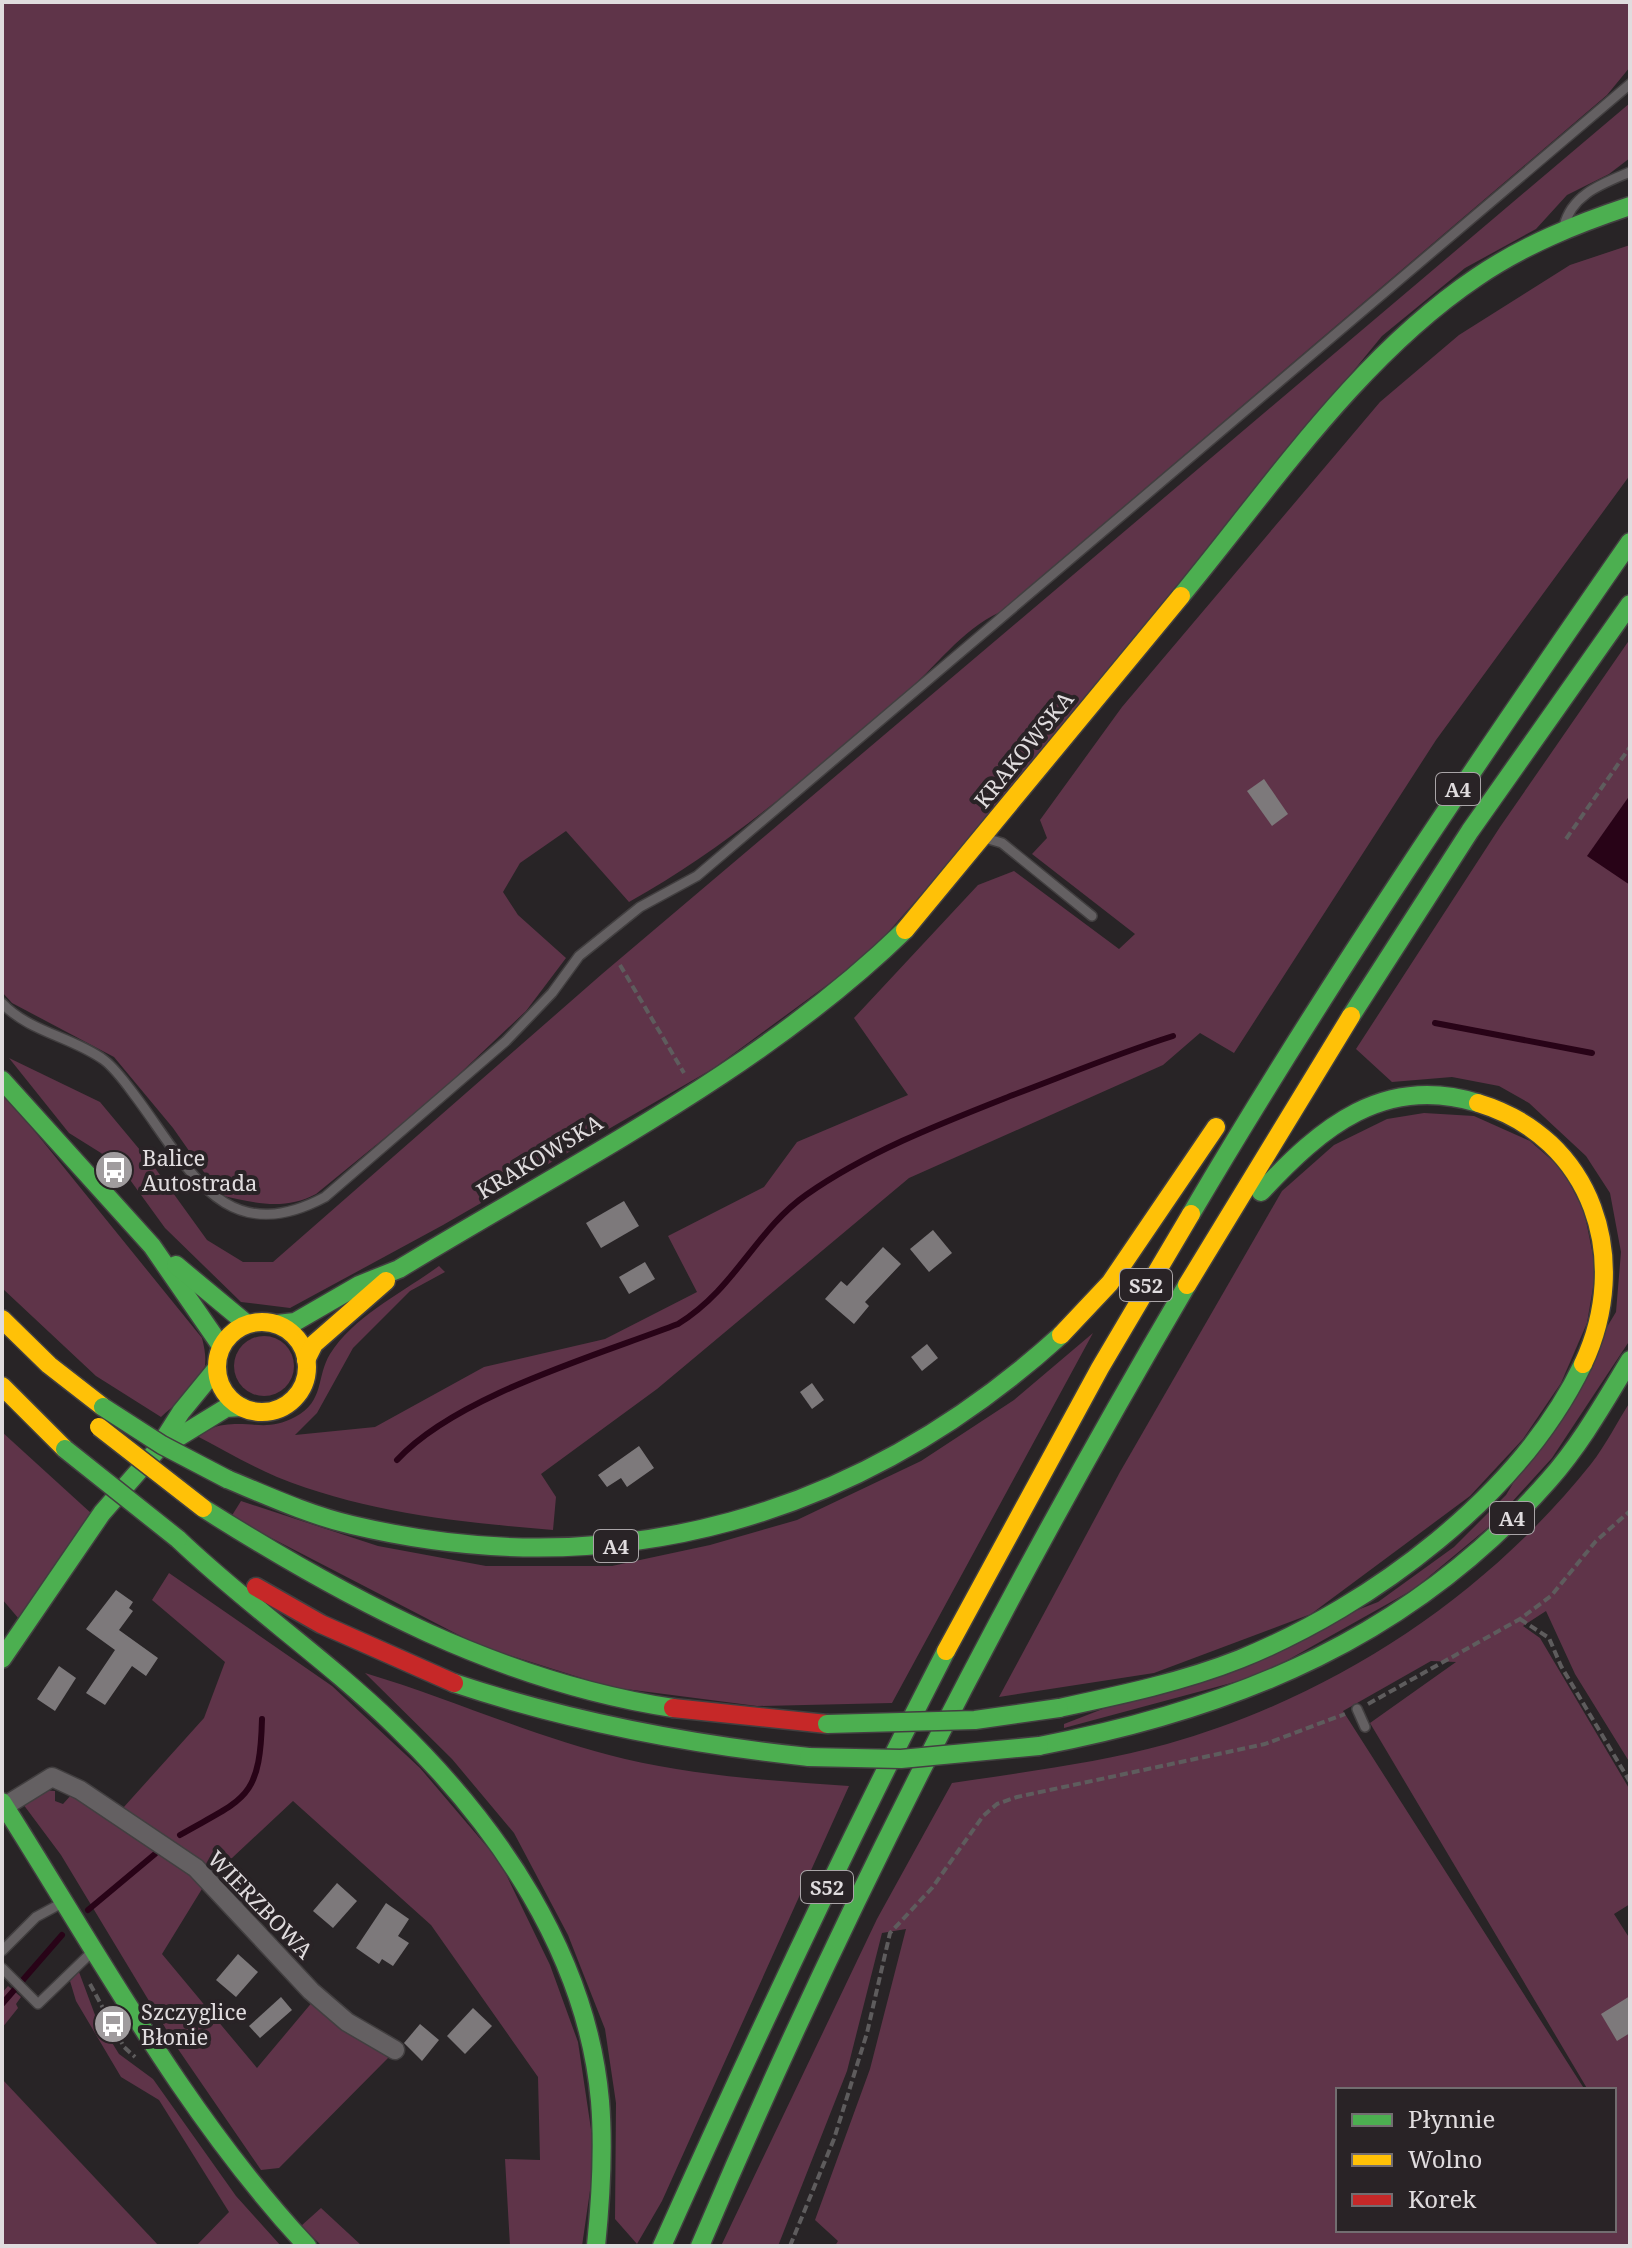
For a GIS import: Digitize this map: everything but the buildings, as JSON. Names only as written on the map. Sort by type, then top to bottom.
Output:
[{"type":"main road","name":"KRAKOWSKA","points":[[277,1324],[295,1322],[359,1285],[399,1269],[694,1092],[820,1006],[871,965],[918,917],[1385,351],[1426,312],[1472,278],[1563,229],[1630,206]]},
{"type":"main road","name":"A4","points":[[2,1319],[97,1413],[227,1479],[282,1502],[365,1528],[436,1542],[585,1549],[666,1540],[758,1517],[836,1488],[905,1454],[950,1426],[1019,1375],[1056,1341],[1112,1278],[1211,1132],[1293,1040],[1506,715],[1630,542]]},
{"type":"main road","points":[[1206,1251],[1454,855],[1630,604]]},
{"type":"main road","name":"S52","points":[[662,2246],[772,1997],[953,1634],[1117,1333],[1293,1040]]},
{"type":"main road","points":[[2,1080],[152,1246],[221,1346]]},
{"type":"main road","points":[[2,1341],[97,1413],[203,1508],[311,1577],[431,1639],[483,1659],[598,1694],[661,1707],[827,1724],[975,1720],[1059,1708],[1186,1678],[1264,1649],[1328,1615],[1413,1559],[1495,1487],[1545,1427],[1588,1352],[1604,1305],[1606,1248],[1600,1218],[1582,1178],[1566,1157],[1520,1118],[1481,1101],[1440,1095],[1393,1098],[1336,1122],[1294,1155],[1206,1251]]},
{"type":"main road","points":[[152,1246],[247,1324]]},
{"type":"main road","name":"S52","points":[[700,2246],[775,2077],[914,1785],[1080,1474],[1206,1251]]},
{"type":"main road","name":"KRAKOWSKA","points":[[306,1360],[314,1344],[399,1269]]},
{"type":"main road","points":[[157,1450],[226,1408],[242,1407],[258,1412],[289,1403],[300,1391],[306,1376],[306,1360],[296,1338],[277,1324],[247,1324],[235,1331],[221,1346],[217,1368],[224,1391],[242,1407]]},
{"type":"main road","name":"A4","points":[[2,1386],[65,1449],[178,1539],[331,1631],[452,1684],[517,1706],[621,1733],[681,1744],[809,1757],[916,1758],[1039,1746],[1129,1730],[1238,1697],[1311,1665],[1387,1619],[1465,1562],[1525,1506],[1566,1459],[1630,1360]]},
{"type":"main road","points":[[2,1659],[102,1513],[157,1450],[181,1412],[217,1368]]},
{"type":"main road","points":[[178,1539],[227,1588],[322,1662],[406,1736],[472,1807],[517,1867],[562,1956],[592,2048],[605,2155],[596,2246]]},
{"type":"main road","points":[[3,1804],[222,2146],[307,2246]]},
{"type":"street","name":"WIERZBOWA","points":[[3,1804],[52,1777],[80,1790],[196,1868],[311,1991],[347,2022],[395,2050]]},
{"type":"lane","points":[[2,1003],[37,1027],[104,1060],[195,1176],[223,1206],[255,1215],[298,1211],[325,1197],[506,1041],[552,993],[579,956],[602,936],[640,907],[697,876],[1630,84]]},
{"type":"lane","points":[[1563,229],[1568,210],[1580,197],[1630,172]]},
{"type":"lane","points":[[982,837],[1002,843],[1092,916]]},
{"type":"lane","points":[[1357,1709],[1365,1727]]},
{"type":"lane","points":[[2,1951],[36,1917],[65,1901]]},
{"type":"lane","points":[[2,1968],[38,2004],[95,1949]]},
{"type":"path","points":[[1566,839],[1630,747]]},
{"type":"path","points":[[620,965],[694,1092]]},
{"type":"path","points":[[790,2246],[834,2139],[867,2033],[890,1933],[932,1888],[983,1816],[997,1804],[1017,1797],[1265,1744],[1357,1709],[1520,1619],[1551,1596],[1596,1541],[1630,1511]]},
{"type":"path","points":[[1520,1619],[1549,1638],[1561,1666],[1630,1782]]},
{"type":"shaded area","points":[[2,2],[1630,2],[1630,67],[1607,95],[1000,612],[960,639],[915,684],[737,832],[629,902],[566,831],[520,863],[503,892],[518,915],[566,958],[526,1011],[436,1096],[316,1194],[292,1202],[269,1204],[220,1195],[173,1128],[114,1057],[12,1003],[2,992]]},
{"type":"shaded area","points":[[1630,103],[1630,158],[1609,174],[1567,195],[1536,229],[1465,268],[1382,336],[957,854],[868,955],[714,1068],[443,1225],[290,1308],[241,1302],[165,1228],[128,1177],[101,1153],[69,1133],[9,1058],[100,1102],[155,1168],[207,1240],[243,1262],[273,1262],[602,974]]},
{"type":"shaded area","points":[[1630,245],[1630,475],[1436,740],[1234,1053],[1200,1033],[1163,1065],[909,1178],[657,1389],[541,1474],[556,1497],[553,1530],[413,1514],[344,1499],[277,1477],[195,1435],[224,1425],[276,1424],[305,1411],[316,1396],[326,1363],[340,1340],[365,1317],[439,1266],[445,1272],[410,1291],[353,1348],[317,1413],[295,1435],[375,1427],[484,1367],[605,1339],[697,1292],[668,1236],[764,1187],[797,1142],[908,1095],[854,1018],[978,885],[1014,871],[1119,949],[1135,934],[1032,854],[1047,838],[1040,820],[1122,707],[1380,402],[1459,335],[1570,265]]},
{"type":"shaded area","points":[[1630,639],[1630,1340],[1552,1458],[1491,1525],[1414,1589],[1261,1675],[1064,1728],[1064,1724],[1378,1602],[1454,1547],[1506,1495],[1616,1312],[1621,1252],[1610,1193],[1586,1156],[1529,1103],[1499,1086],[1452,1077],[1392,1082],[1356,1049],[1500,827]]},
{"type":"shaded area","points":[[1630,795],[1630,885],[1587,856]]},
{"type":"shaded area","points":[[2,1091],[202,1338],[205,1365],[198,1384],[161,1417],[96,1376],[2,1288]]},
{"type":"shaded area","points":[[1424,1113],[1474,1116],[1530,1141],[1562,1169],[1584,1211],[1596,1270],[1587,1323],[1561,1383],[1523,1439],[1470,1496],[1311,1614],[1154,1673],[999,1697],[1120,1472],[1282,1191],[1334,1145],[1387,1119]]},
{"type":"shaded area","points":[[1093,1333],[892,1703],[757,1706],[610,1687],[480,1646],[231,1517],[241,1501],[378,1546],[486,1566],[612,1566],[710,1545],[797,1520],[921,1461],[1014,1400]]},
{"type":"shaded area","points":[[264,1336],[286,1344],[294,1366],[286,1388],[264,1396],[242,1388],[234,1366],[242,1344]]},
{"type":"shaded area","points":[[1630,1402],[1630,1763],[1575,1674],[1546,1611],[1523,1626],[1540,1638],[1630,1790],[1630,1904],[1614,1914],[1630,1939],[1630,2246],[835,2246],[838,2241],[815,2220],[870,2069],[906,1929],[882,1933],[847,2071],[778,2246],[721,2246],[877,1919],[952,1783],[1088,1762],[1167,1744],[1228,1724],[1346,1670],[1401,1637],[1454,1599],[1503,1558],[1549,1513],[1607,1441]],"holes":[[[1431,1661],[1456,1662],[1370,1723],[1587,2088],[1616,2088],[1616,2232],[1336,2232],[1336,2088],[1584,2088],[1343,1711]]]},
{"type":"shaded area","points":[[2,1432],[92,1514],[19,1619],[2,1599]]},
{"type":"shaded area","points":[[169,1573],[332,1686],[420,1768],[500,1862],[550,1965],[578,2042],[595,2156],[582,2246],[510,2246],[505,2159],[540,2160],[538,2077],[431,1925],[293,1801],[216,1873],[123,1808],[204,1718],[225,1662],[152,1600]]},
{"type":"shaded area","points":[[365,1673],[559,1740],[625,1759],[708,1774],[849,1786],[662,2201],[637,2244],[615,2219],[616,2103],[605,2029],[568,1935],[514,1833],[452,1759]]},
{"type":"shaded area","points":[[39,1790],[55,1791],[55,1801],[63,1804],[72,1794],[205,1884],[162,1954],[257,2068],[314,2000],[390,2056],[279,2168],[261,2170],[178,2049],[61,1855],[23,1804]]},
{"type":"shaded area","points":[[79,1972],[95,2015],[119,2054],[153,2079],[236,2196],[281,2246],[196,2246],[229,2212],[159,2100],[121,2077],[76,2001],[70,1981]]},
{"type":"shaded area","points":[[8,1986],[21,1997],[16,2004],[18,2008],[2,2028],[2,1993]]},
{"type":"shaded area","points":[[2,2079],[159,2246],[2,2246]]},
{"type":"shaded area","points":[[321,2208],[362,2246],[322,2246],[301,2226]]},
{"type":"waterway","points":[[1435,1023],[1592,1053]]},
{"type":"waterway","points":[[397,1460],[423,1437],[490,1397],[568,1364],[678,1324],[715,1294],[788,1209],[855,1165],[960,1116],[1173,1036]]},
{"type":"waterway","points":[[180,1835],[220,1813],[244,1794],[257,1767],[262,1719]]},
{"type":"waterway","points":[[88,1910],[155,1854]]},
{"type":"waterway","points":[[2,2004],[62,1935]]},
{"type":"traffic: fast","points":[[1181,596],[1355,384],[1434,309],[1477,277],[1532,245],[1630,206]]},
{"type":"traffic: fast","points":[[1191,1214],[1295,1042],[1404,874],[1630,542]]},
{"type":"traffic: fast","points":[[1351,1016],[1470,831],[1630,604]]},
{"type":"traffic: fast","points":[[277,1324],[295,1322],[359,1285],[399,1269],[662,1113],[789,1028],[849,981],[905,930]]},
{"type":"traffic: fast","points":[[2,1080],[152,1246],[221,1346]]},
{"type":"traffic: fast","points":[[1261,1192],[1307,1147],[1357,1112],[1384,1101],[1413,1096],[1444,1096],[1478,1103]]},
{"type":"traffic: fast","points":[[176,1265],[247,1324]]},
{"type":"traffic: fast","points":[[700,2246],[810,2000],[928,1758],[1054,1519],[1187,1285]]},
{"type":"traffic: fast","points":[[227,1479],[336,1521],[450,1542],[546,1547],[640,1540],[731,1522],[819,1491],[903,1450],[984,1398],[1061,1335]]},
{"type":"traffic: fast","points":[[1039,1746],[1113,1730],[1252,1686],[1318,1657],[1380,1623],[1440,1582],[1496,1535],[1549,1480],[1582,1437],[1630,1360]]},
{"type":"traffic: fast","points":[[1059,1708],[1128,1693],[1218,1667],[1290,1636],[1341,1609],[1438,1540],[1482,1501],[1522,1458],[1556,1412],[1583,1364]]},
{"type":"traffic: fast","points":[[2,1659],[102,1513],[157,1450],[181,1412],[217,1368]]},
{"type":"traffic: fast","points":[[103,1407],[162,1445],[227,1479]]},
{"type":"traffic: fast","points":[[164,1446],[226,1408],[242,1407]]},
{"type":"traffic: fast","points":[[65,1449],[178,1539]]},
{"type":"traffic: fast","points":[[203,1508],[313,1574],[428,1633],[547,1679],[609,1696],[673,1708]]},
{"type":"traffic: fast","points":[[178,1539],[394,1725],[468,1805],[531,1895],[577,1994],[592,2047],[602,2137],[596,2246]]},
{"type":"traffic: fast","points":[[662,2246],[800,1947],[946,1651]]},
{"type":"traffic: fast","points":[[454,1683],[542,1709],[630,1730],[809,1757]]},
{"type":"traffic: fast","points":[[827,1724],[975,1720],[1059,1708]]},
{"type":"traffic: fast","points":[[809,1757],[901,1759],[1039,1746]]},
{"type":"traffic: fast","points":[[2,1802],[182,2088],[221,2143],[307,2246]]},
{"type":"traffic: slow","points":[[905,930],[1181,596]]},
{"type":"traffic: slow","points":[[1187,1285],[1351,1016]]},
{"type":"traffic: slow","points":[[1478,1103],[1518,1120],[1550,1144],[1575,1174],[1592,1208],[1602,1245],[1604,1284],[1597,1324],[1583,1364]]},
{"type":"traffic: slow","points":[[1061,1335],[1110,1283],[1216,1127]]},
{"type":"traffic: slow","points":[[946,1651],[1100,1368],[1191,1214]]},
{"type":"traffic: slow","points":[[306,1360],[314,1344],[386,1281]]},
{"type":"traffic: slow","points":[[2,1319],[49,1365],[103,1407]]},
{"type":"traffic: slow","points":[[262,1322],[279,1326],[294,1335],[303,1350],[307,1367],[303,1384],[294,1399],[279,1408],[262,1412],[245,1408],[230,1399],[221,1384],[217,1367],[221,1350],[230,1335],[245,1326],[262,1322]]},
{"type":"traffic: slow","points":[[2,1386],[65,1449]]},
{"type":"traffic: slow","points":[[99,1427],[203,1508]]},
{"type":"traffic: jam","points":[[256,1587],[321,1624],[454,1683]]},
{"type":"traffic: jam","points":[[673,1708],[827,1724]]},
{"type":"place","name":"Balice Autostrada","points":[[114,1170]]},
{"type":"place","name":"Szczyglice Błonie","points":[[113,2024]]}]
